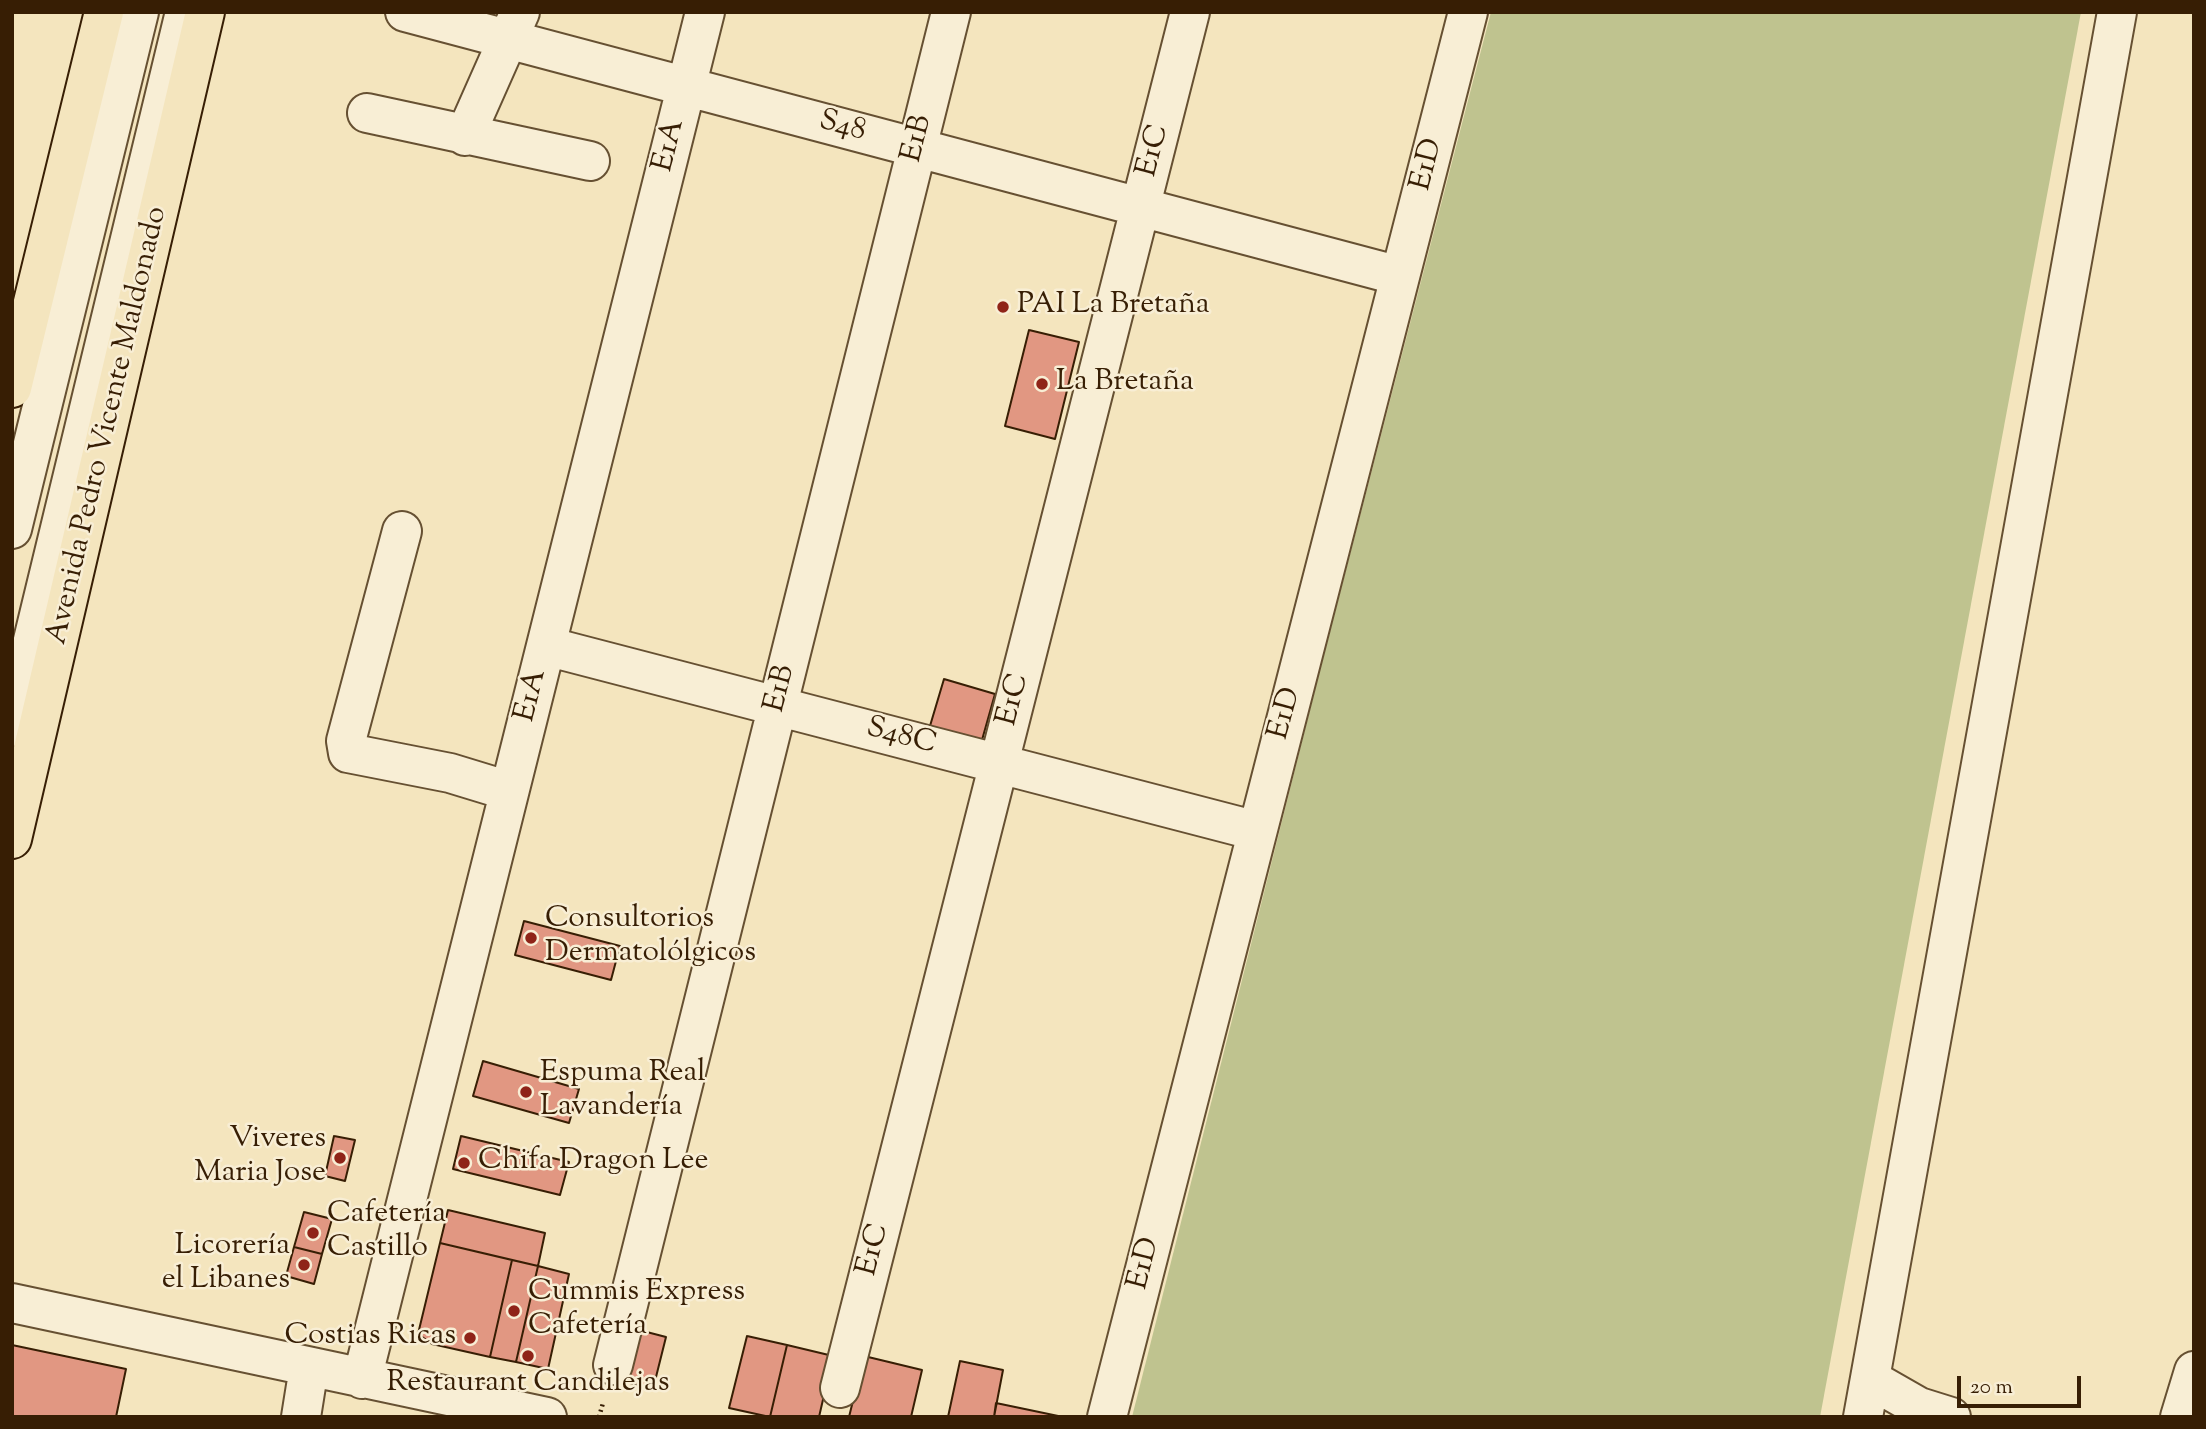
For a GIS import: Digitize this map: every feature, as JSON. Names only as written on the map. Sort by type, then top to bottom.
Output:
[{"type":"main road","points":[[15,368],[104,12]]},
{"type":"main road","name":"Avenida Pedro Vicente Maldonado","points":[[12,839],[205,12]]},
{"type":"street","points":[[12,529],[139,12]]},
{"type":"street","points":[[12,727],[185,12]]},
{"type":"street","name":"S48","points":[[405,12],[514,26],[686,88],[1400,276]]},
{"type":"street","name":"E1A","points":[[362,1379],[705,12]]},
{"type":"street","name":"E1B","points":[[613,1365],[951,12]]},
{"type":"street","name":"E1C","points":[[840,1388],[1190,12]]},
{"type":"street","name":"E1D","points":[[1107,1417],[1468,12]]},
{"type":"street","points":[[1863,1417],[2117,12]]},
{"type":"street","points":[[465,136],[514,26]]},
{"type":"street","points":[[367,113],[590,161]]},
{"type":"street","points":[[402,531],[346,741],[348,753],[450,773],[509,791]]},
{"type":"street","name":"S48C","points":[[546,646],[1256,831]]},
{"type":"street","points":[[12,1303],[547,1417]]},
{"type":"street","points":[[301,1417],[309,1367]]},
{"type":"street","points":[[2180,1417],[2194,1371]]},
{"type":"street","points":[[1870,1379],[1919,1407],[1951,1417]]},
{"type":"green space","points":[[1491,12],[2081,12],[1820,1417],[1132,1417],[1320,670]]},
{"type":"building","name":"La Bretaña","points":[[1029,330],[1079,342],[1055,439],[1005,426]]},
{"type":"building","points":[[944,679],[995,694],[982,740],[927,736]]},
{"type":"building","points":[[524,921],[620,946],[611,980],[515,955]]},
{"type":"building","name":"Espuma Real Lavandería","points":[[483,1061],[579,1089],[569,1123],[473,1096]]},
{"type":"building","name":"Viveres Maria Jose","points":[[334,1136],[355,1140],[345,1181],[325,1176]]},
{"type":"building","points":[[461,1136],[569,1162],[560,1195],[453,1169]]},
{"type":"building","points":[[448,1210],[545,1233],[538,1266],[440,1243]]},
{"type":"building","name":"Cafetería Castillo","points":[[304,1212],[332,1219],[322,1254],[294,1247]]},
{"type":"building","points":[[440,1243],[512,1260],[490,1357],[432,1344],[418,1334]]},
{"type":"building","name":"Licorería el Libanes","points":[[294,1247],[322,1254],[314,1284],[286,1276]]},
{"type":"building","name":"Cummis Express Cafetería","points":[[512,1260],[538,1266],[516,1362],[490,1357]]},
{"type":"building","points":[[538,1266],[569,1274],[548,1369],[516,1362]]},
{"type":"building","points":[[639,1330],[666,1337],[653,1389],[626,1382]]},
{"type":"building","points":[[747,1336],[787,1345],[770,1417],[729,1408]]},
{"type":"building","points":[[12,1345],[126,1369],[116,1417],[12,1417]]},
{"type":"building","points":[[787,1345],[833,1356],[819,1417],[770,1417]]},
{"type":"building","points":[[864,1356],[922,1370],[911,1417],[849,1417]]},
{"type":"building","points":[[960,1361],[1003,1370],[994,1417],[948,1417]]},
{"type":"building","points":[[996,1403],[1063,1417],[994,1417]]},
{"type":"place","name":"PAI La Bretaña","points":[[1003,307]]},
{"type":"place","name":"La Bretaña","points":[[1042,384]]},
{"type":"place","name":"Consultorios Dermatolólgicos","points":[[531,938]]},
{"type":"place","name":"Espuma Real Lavandería","points":[[526,1092]]},
{"type":"place","name":"Viveres Maria Jose","points":[[340,1158]]},
{"type":"place","name":"Chifa Dragon Lee","points":[[464,1163]]},
{"type":"place","name":"Cafetería Castillo","points":[[313,1233]]},
{"type":"place","name":"Licorería el Libanes","points":[[304,1265]]},
{"type":"place","name":"Cummis Express Cafetería","points":[[514,1311]]},
{"type":"place","name":"Costias Ricas","points":[[470,1338]]},
{"type":"place","name":"Restaurant Candilejas","points":[[528,1356]]}]
